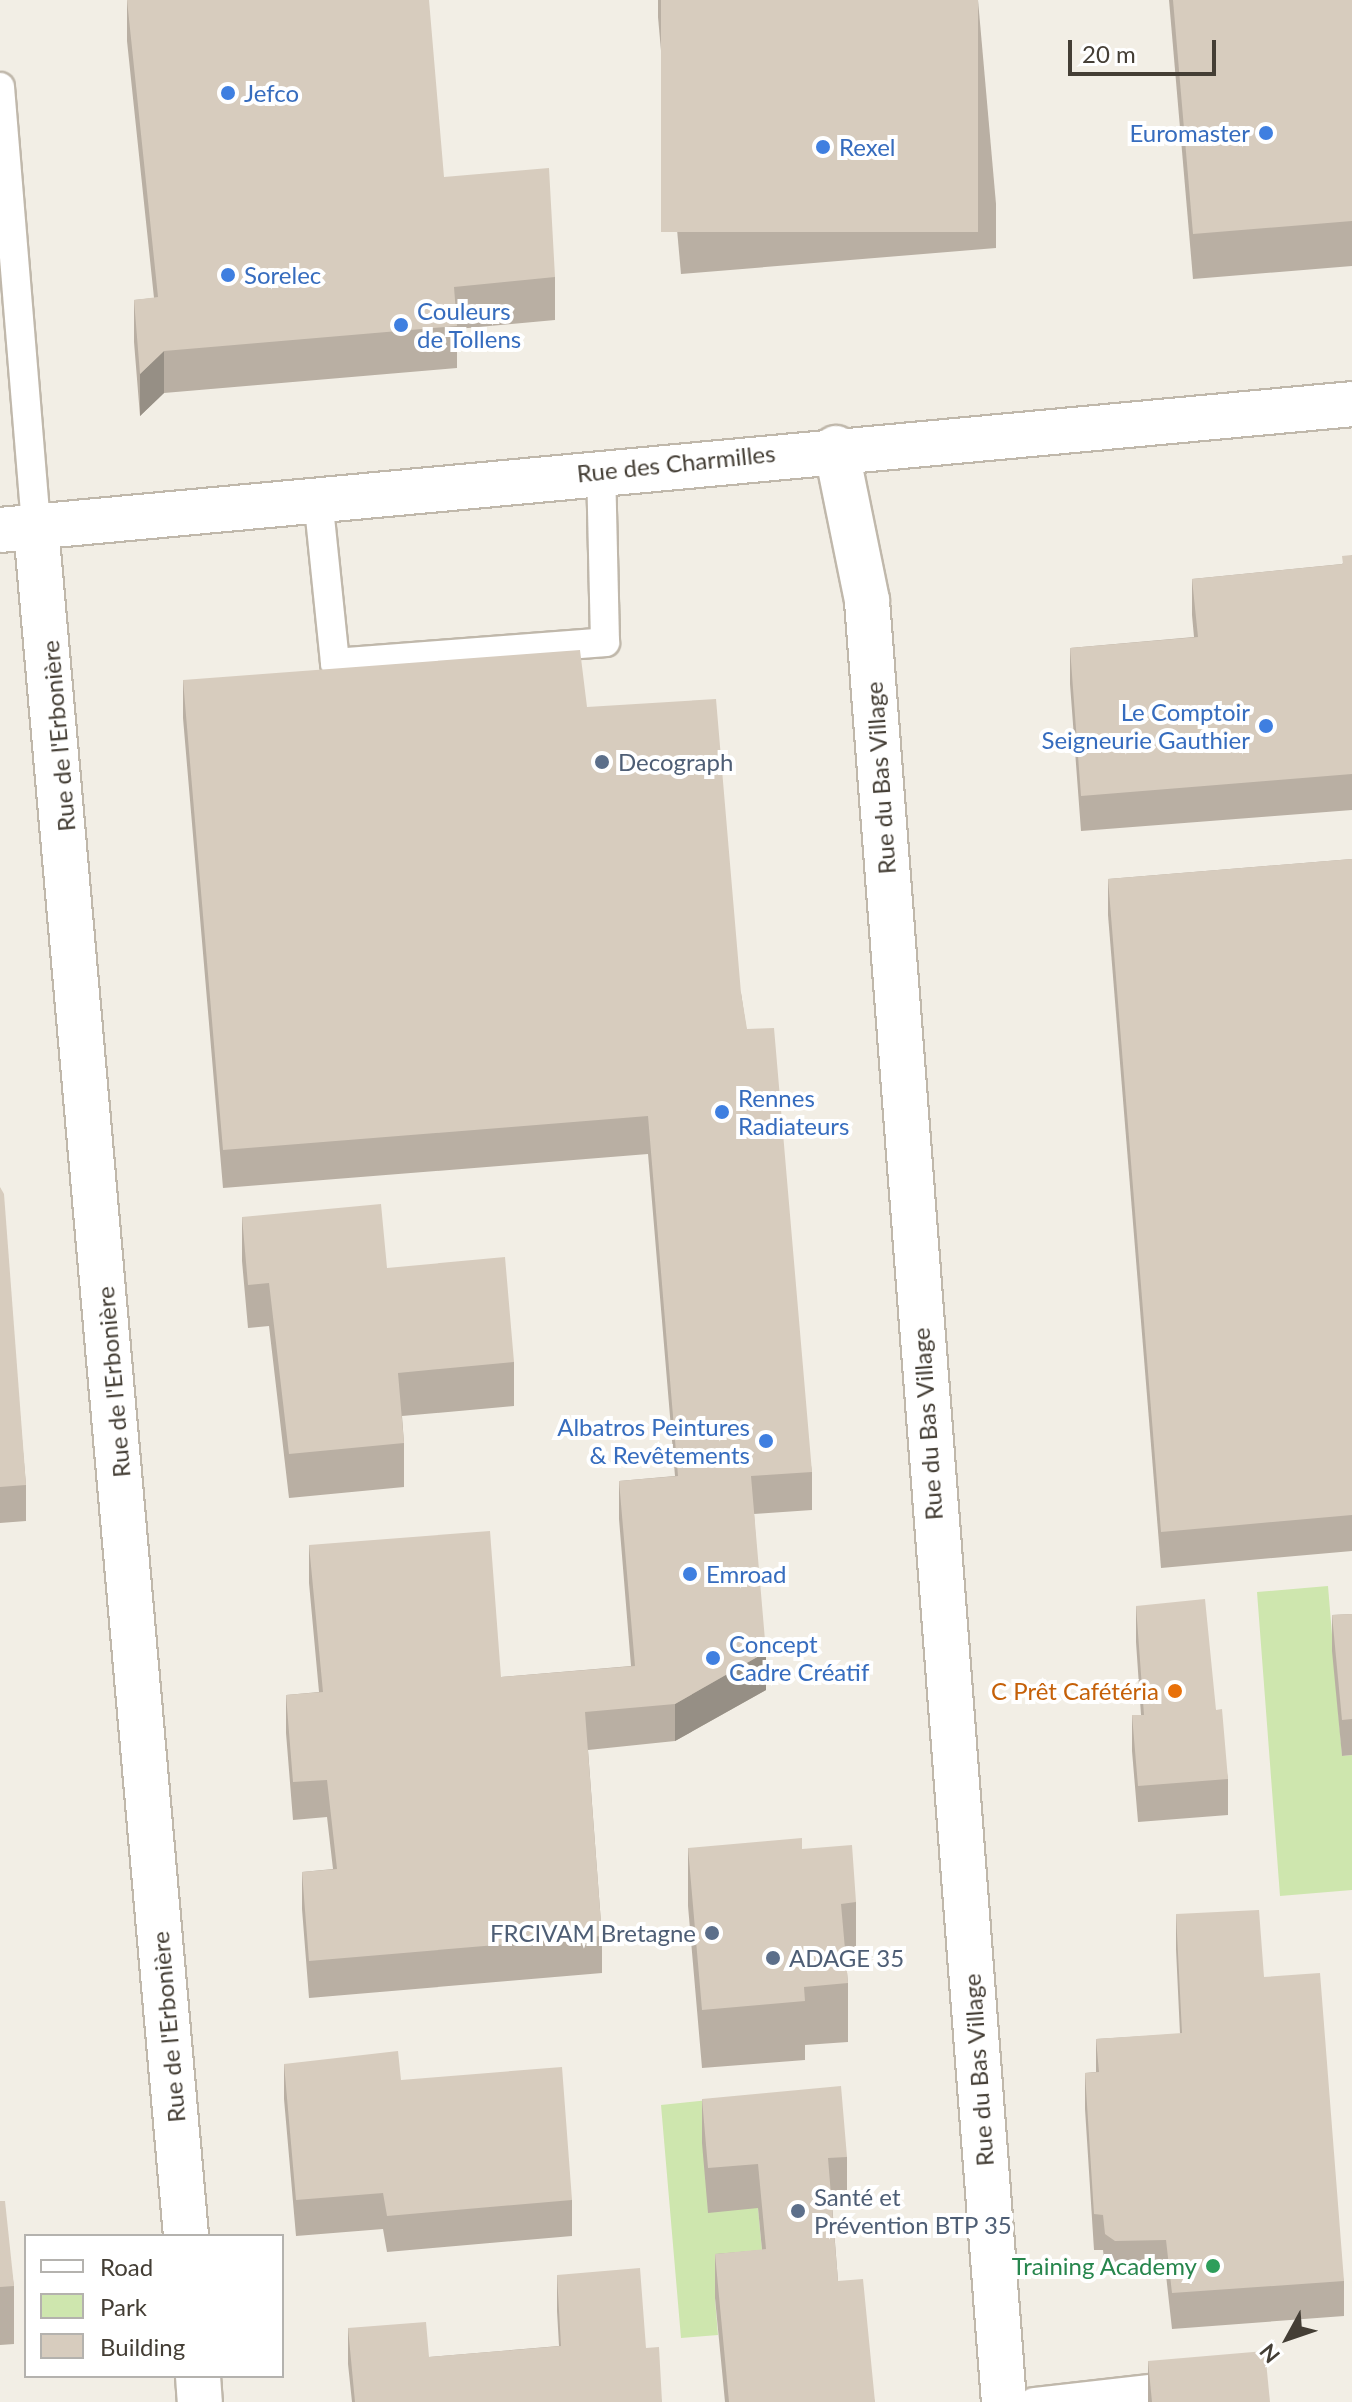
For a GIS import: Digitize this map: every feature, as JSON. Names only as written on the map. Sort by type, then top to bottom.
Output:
[{"type":"street","name":"Rue des Charmilles","points":[[18,529],[836,448],[1060,435],[1352,404]]},
{"type":"street","name":"Rue du Bas Village","points":[[836,448],[867,601],[1004,2402]]},
{"type":"street","name":"Rue de l'Erbonière","points":[[18,529],[186,2234]]},
{"type":"street","points":[[198,2378],[200,2402]]},
{"type":"lane","points":[[0,87],[18,529]]},
{"type":"lane","points":[[318,498],[335,663],[605,642],[601,471]]},
{"type":"lane","points":[[1034,2402],[1218,2382]]},
{"type":"green space","points":[[1328,1586],[1342,1756],[1352,1755],[1352,1890],[1280,1896],[1257,1592]]},
{"type":"green space","points":[[787,2092],[758,2208],[766,2294],[715,2299],[718,2335],[681,2338],[661,2105]]},
{"type":"building","points":[[127,0],[429,0],[444,177],[549,168],[555,277],[454,287],[457,326],[164,351],[140,374],[134,300],[158,297]]},
{"type":"building","points":[[661,0],[978,0],[978,232],[661,232]]},
{"type":"building","name":"Euromaster","points":[[1173,0],[1352,0],[1352,221],[1193,234]]},
{"type":"building","points":[[1352,555],[1352,774],[1081,796],[1070,648],[1198,637],[1192,579],[1343,564],[1342,556]]},
{"type":"building","points":[[580,650],[587,707],[716,699],[741,993],[747,1029],[774,1028],[812,1472],[751,1476],[766,1652],[675,1704],[585,1712],[602,1936],[309,1961],[302,1872],[337,1869],[327,1780],[293,1782],[286,1695],[323,1692],[309,1545],[490,1531],[501,1677],[635,1666],[619,1481],[678,1476],[648,1116],[223,1150],[183,680]]},
{"type":"building","points":[[1352,859],[1352,1515],[1161,1532],[1108,879]]},
{"type":"building","points":[[0,1187],[4,1194],[26,1485],[0,1487]]},
{"type":"building","points":[[381,1204],[387,1268],[505,1257],[514,1362],[398,1373],[404,1443],[289,1454],[269,1283],[248,1285],[242,1217]]},
{"type":"building","name":"C Prêt Cafétéria","points":[[1205,1599],[1216,1710],[1222,1709],[1228,1779],[1138,1786],[1132,1715],[1144,1715],[1136,1606]]},
{"type":"building","points":[[1352,1614],[1352,1719],[1342,1720],[1332,1615]]},
{"type":"building","points":[[802,1838],[802,1849],[852,1845],[856,1902],[841,1904],[848,1983],[804,1987],[805,2001],[702,2010],[688,1848]]},
{"type":"building","points":[[1259,1910],[1264,1977],[1320,1973],[1344,2281],[1172,2293],[1166,2240],[1115,2241],[1105,2234],[1103,2215],[1094,2214],[1085,2073],[1099,2072],[1096,2039],[1182,2033],[1176,1914]]},
{"type":"building","points":[[398,2051],[401,2080],[562,2067],[572,2200],[387,2216],[383,2193],[296,2200],[284,2064]]},
{"type":"building","points":[[841,2086],[847,2157],[828,2158],[838,2281],[863,2279],[875,2402],[729,2402],[715,2254],[766,2249],[758,2164],[708,2168],[702,2099]]},
{"type":"building","points":[[0,2201],[5,2201],[14,2286],[0,2287]]},
{"type":"building","points":[[640,2268],[646,2348],[659,2347],[662,2402],[355,2402],[348,2328],[426,2322],[429,2357],[561,2346],[557,2275]]},
{"type":"building","points":[[1265,2351],[1270,2402],[1152,2402],[1148,2361]]},
{"type":"place","name":"Jefco","points":[[228,93]]},
{"type":"place","name":"Euromaster","points":[[1266,133]]},
{"type":"place","name":"Rexel","points":[[823,147]]},
{"type":"place","name":"Sorelec","points":[[228,275]]},
{"type":"place","name":"Couleurs de Tollens","points":[[401,325]]},
{"type":"place","name":"Le Comptoir Seigneurie Gauthier","points":[[1266,726]]},
{"type":"place","name":"Decograph","points":[[602,762]]},
{"type":"place","name":"Rennes Radiateurs","points":[[722,1112]]},
{"type":"place","name":"Albatros Peintures & Revêtements","points":[[766,1441]]},
{"type":"place","name":"Emroad","points":[[690,1574]]},
{"type":"place","name":"Concept Cadre Créatif","points":[[713,1658]]},
{"type":"place","name":"C Prêt Cafétéria","points":[[1175,1691]]},
{"type":"place","name":"FRCIVAM Bretagne","points":[[712,1933]]},
{"type":"place","name":"ADAGE 35","points":[[773,1958]]},
{"type":"place","name":"Santé et Prévention BTP 35","points":[[798,2211]]},
{"type":"place","name":"Training Academy","points":[[1213,2266]]}]
